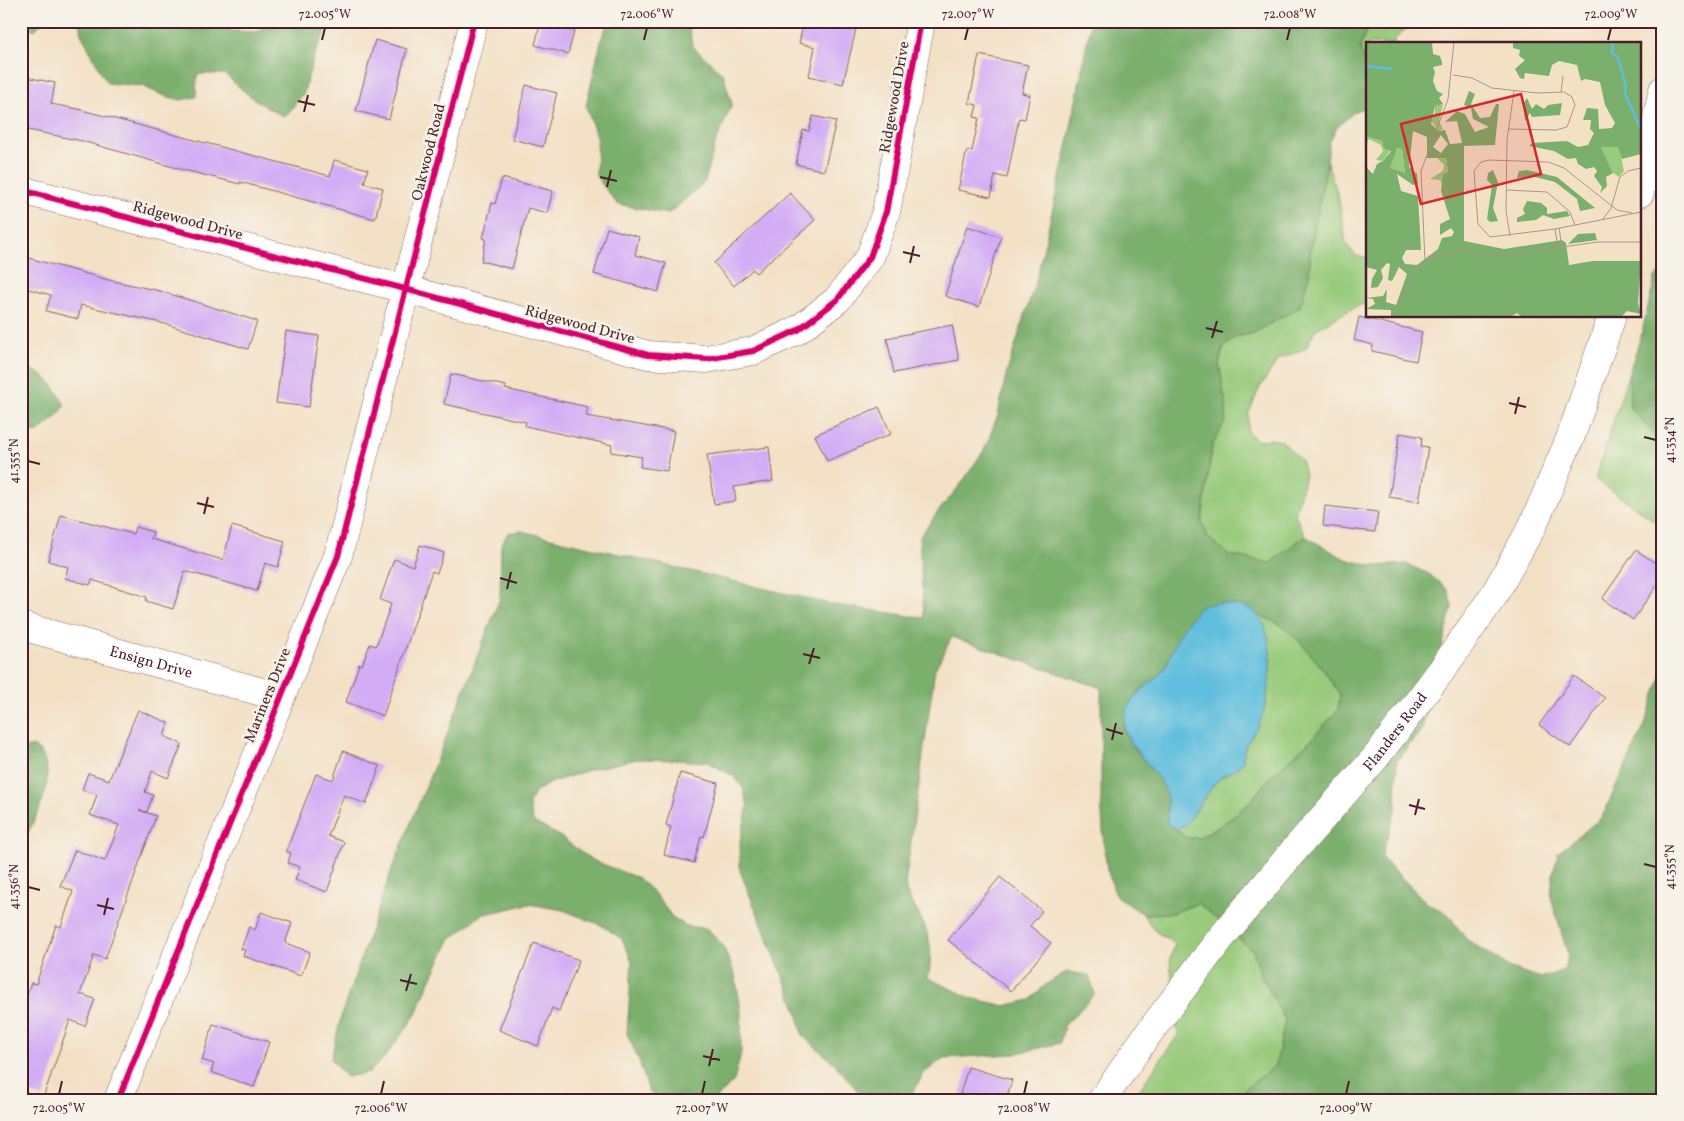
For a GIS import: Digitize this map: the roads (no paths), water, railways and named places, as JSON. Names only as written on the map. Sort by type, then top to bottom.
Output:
[{"type":"street","name":"Oakwood Road","points":[[405,289],[474,21]]},
{"type":"street","name":"Ridgewood Drive","points":[[21,190],[405,289],[648,355],[706,359],[753,351],[798,330],[837,300],[870,257],[886,212],[921,21]]},
{"type":"street","points":[[1642,183],[1663,90]]},
{"type":"street","name":"Mariners Drive","points":[[118,1100],[338,556],[405,289]]},
{"type":"street","name":"Flanders Road","points":[[1102,1100],[1144,1038],[1220,939],[1296,848],[1376,757],[1442,671],[1494,595],[1533,525],[1571,436],[1611,318]]},
{"type":"street","name":"Ensign Drive","points":[[21,626],[280,697]]},
{"type":"water","points":[[1222,603],[1249,608],[1259,616],[1265,628],[1269,643],[1270,660],[1270,678],[1267,694],[1260,721],[1245,749],[1243,762],[1234,770],[1222,776],[1214,784],[1185,825],[1177,829],[1167,823],[1166,794],[1161,782],[1125,733],[1125,716],[1132,700],[1164,669],[1180,634],[1190,618],[1199,608],[1205,605]]}]
